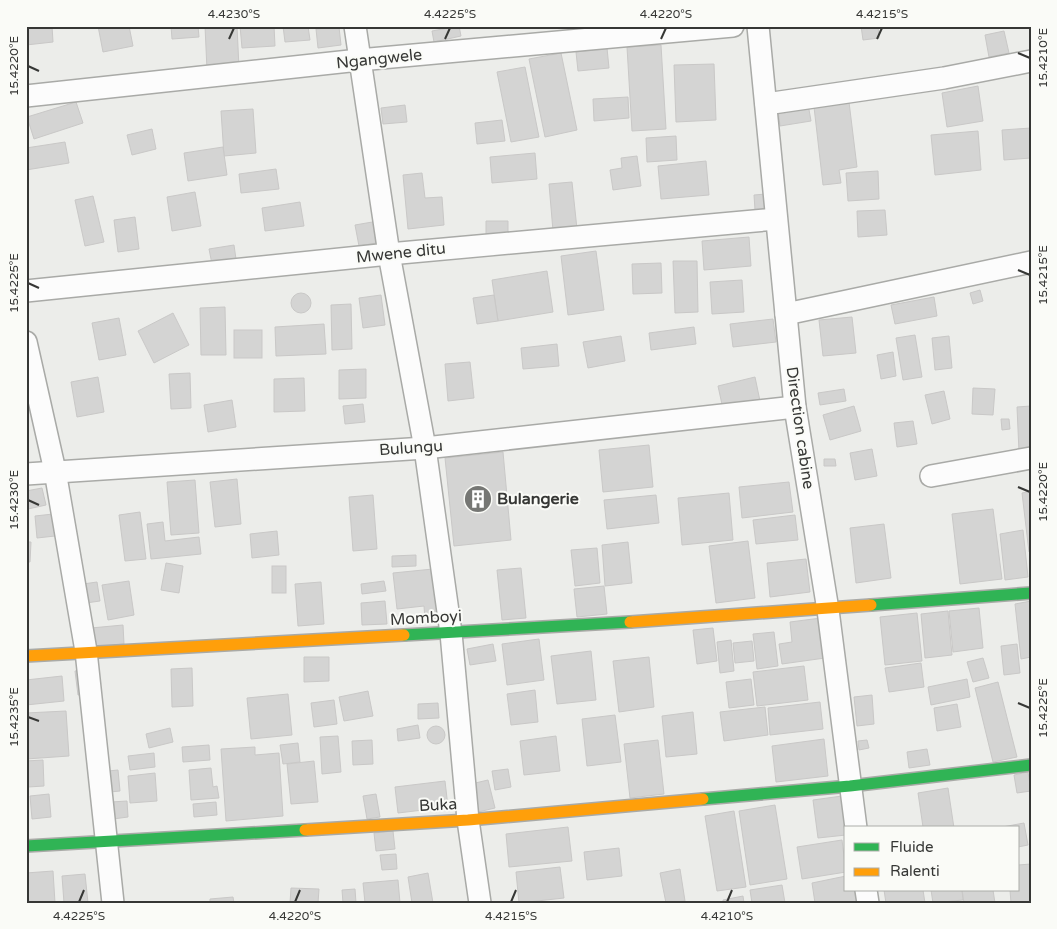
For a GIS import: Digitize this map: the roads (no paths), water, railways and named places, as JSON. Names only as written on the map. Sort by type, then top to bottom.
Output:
[{"type":"street","points":[[356,26],[359,60],[388,254],[426,448],[451,633],[468,820],[480,903]]},
{"type":"street","name":"Ngangwele","points":[[26,96],[359,60],[733,26]]},
{"type":"street","name":"Direction cabine","points":[[758,26],[795,407],[828,610],[856,826]]},
{"type":"street","points":[[766,104],[944,78],[1031,61]]},
{"type":"street","name":"Mwene ditu","points":[[26,292],[388,254],[776,219]]},
{"type":"street","points":[[786,314],[1031,262]]},
{"type":"street","points":[[26,342],[55,471],[86,651],[113,903]]},
{"type":"street","name":"Bulungu","points":[[26,474],[426,448],[795,407]]},
{"type":"street","points":[[931,476],[1031,458]]},
{"type":"street","name":"Momboyi","points":[[26,656],[86,651],[451,633],[828,610],[1031,593]]},
{"type":"street","name":"Buka","points":[[26,846],[468,820],[850,786],[1031,765]]},
{"type":"place","name":"Bulangerie","points":[[478,499]]}]
